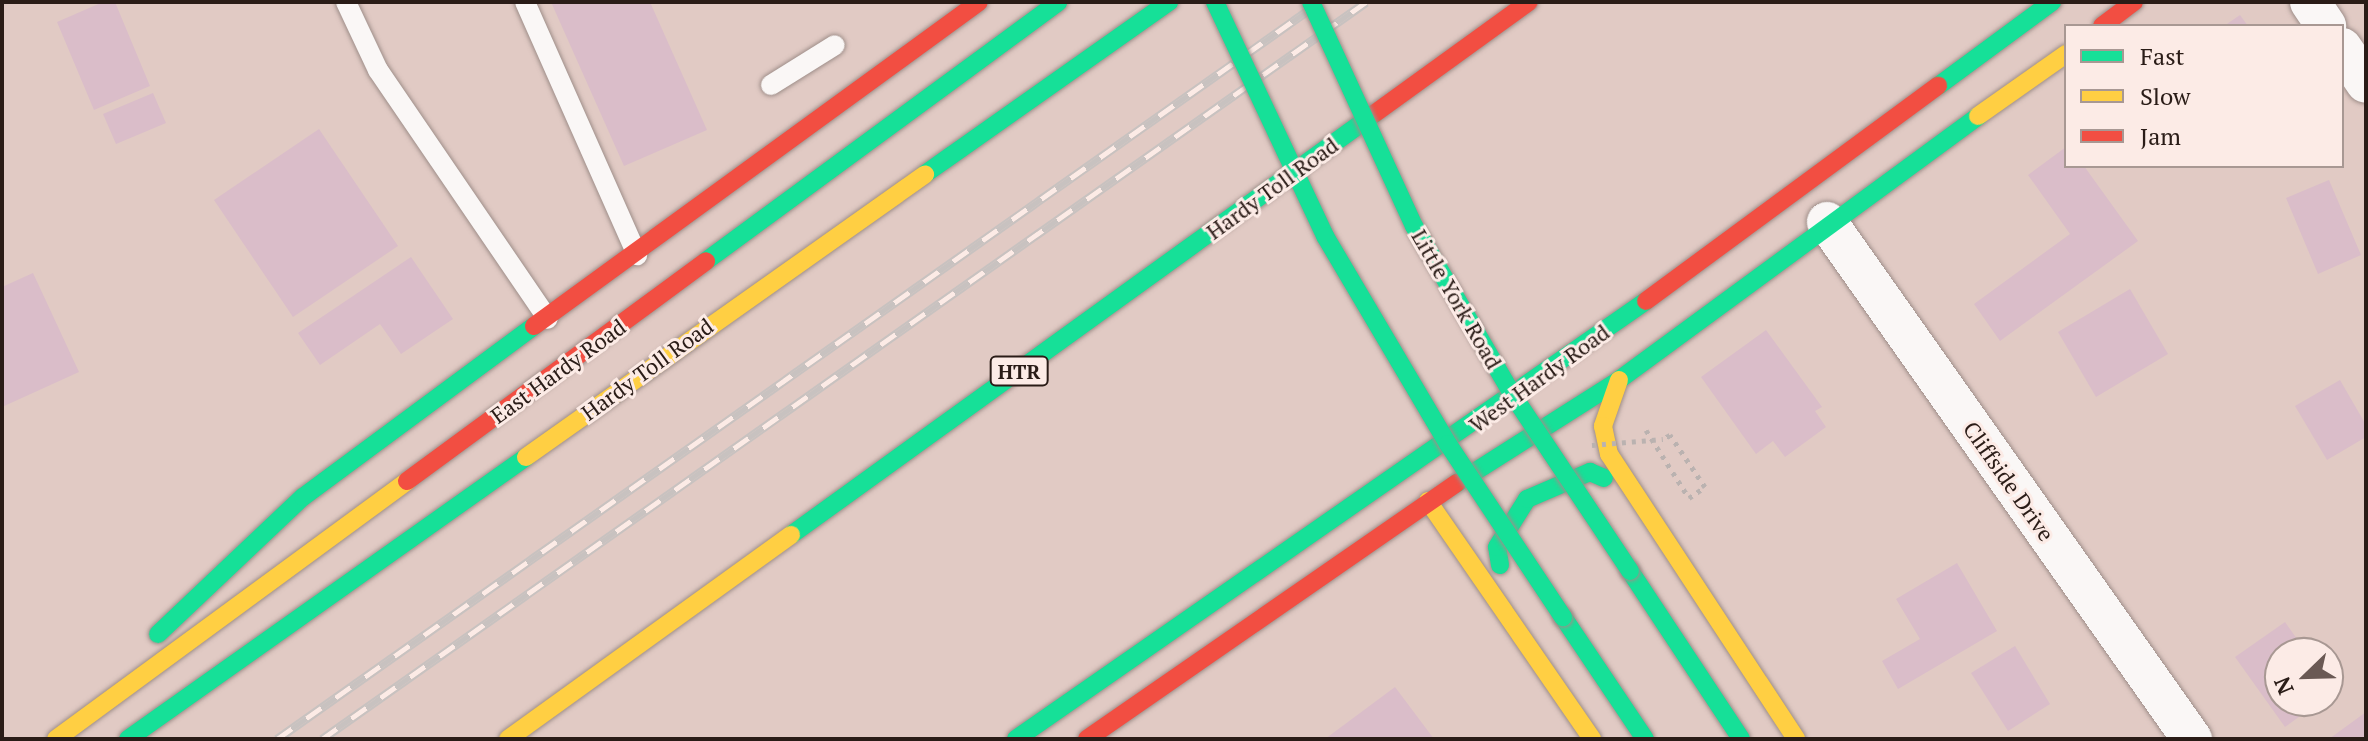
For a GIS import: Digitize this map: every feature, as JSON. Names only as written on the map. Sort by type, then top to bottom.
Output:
[{"type":"main road","points":[[141,648],[303,497],[428,400],[637,255],[979,2]]},
{"type":"main road","name":"East Hardy Road","points":[[56,739],[842,164],[1058,2]]},
{"type":"main road","name":"Hardy Toll Road","points":[[128,739],[1169,2]]},
{"type":"main road","points":[[1215,2],[1325,236],[1448,444],[1645,739]]},
{"type":"main road","name":"Little York Road","points":[[1311,2],[1414,226],[1514,397],[1741,739]]},
{"type":"main road","name":"Hardy Toll Road","points":[[508,739],[1529,2]]},
{"type":"main road","name":"West Hardy Road","points":[[1016,739],[1448,444],[2052,2]]},
{"type":"main road","points":[[2105,24],[2134,2]]},
{"type":"main road","points":[[1087,739],[1428,501],[1619,380],[1827,222],[2064,55]]},
{"type":"main road","points":[[1619,380],[1603,426],[1609,454],[1796,739]]},
{"type":"main road","points":[[1508,618],[1497,547],[1527,499],[1590,472],[1632,490]]},
{"type":"main road","points":[[1428,501],[1592,739]]},
{"type":"main road","points":[[36,739],[118,668]]},
{"type":"street","points":[[2310,2],[2325,24]]},
{"type":"street","points":[[2344,51],[2366,83]]},
{"type":"street","name":"Cliffside Drive","points":[[1827,222],[2192,739]]},
{"type":"lane","points":[[346,2],[378,70],[548,319]]},
{"type":"lane","points":[[525,2],[637,255]]},
{"type":"lane","points":[[771,85],[835,45]]},
{"type":"path","points":[[1577,447],[1649,441],[1663,439],[1670,435],[1705,487],[1689,498],[1659,451],[1652,439],[1644,428]]},
{"type":"building","points":[[103,2],[115,2],[150,86],[94,110],[57,22]]},
{"type":"building","points":[[551,2],[650,2],[707,130],[624,166]]},
{"type":"building","points":[[2240,15],[2247,24],[2227,24]]},
{"type":"building","points":[[153,93],[166,123],[116,144],[103,114]]},
{"type":"building","points":[[319,129],[398,246],[293,317],[214,200]]},
{"type":"building","points":[[2064,148],[2064,168],[2085,168],[2138,241],[2000,341],[1974,304],[2070,234],[2028,175]]},
{"type":"building","points":[[2329,180],[2361,255],[2318,274],[2286,198]]},
{"type":"building","points":[[411,257],[453,319],[401,354],[380,324],[320,365],[298,333]]},
{"type":"building","points":[[33,273],[79,372],[2,407],[2,287]]},
{"type":"building","points":[[2130,289],[2168,354],[2096,397],[2058,332]]},
{"type":"building","points":[[1766,330],[1822,407],[1815,411],[1826,427],[1785,457],[1773,441],[1756,454],[1701,377]]},
{"type":"building","points":[[2340,380],[2366,425],[2366,437],[2327,460],[2295,406]]},
{"type":"building","points":[[1957,563],[1997,631],[1898,689],[1882,661],[1920,639],[1896,599]]},
{"type":"building","points":[[2285,622],[2296,637],[2264,637],[2264,698],[2235,657]]},
{"type":"building","points":[[2015,646],[2050,704],[2008,731],[1971,673]]},
{"type":"building","points":[[1395,687],[1434,739],[1325,739]]},
{"type":"building","points":[[2366,712],[2366,739],[2329,739]]},
{"type":"building","points":[[2278,717],[2299,717],[2285,727]]},
{"type":"railway","points":[[277,739],[1320,2]]},
{"type":"railway","points":[[322,739],[1366,2]]},
{"type":"traffic: fast","points":[[706,261],[1058,2]]},
{"type":"traffic: fast","points":[[925,174],[1169,2]]},
{"type":"traffic: fast","points":[[1215,2],[1325,236],[1448,444],[1563,617]]},
{"type":"traffic: fast","points":[[1311,2],[1414,226],[1514,397],[1630,571]]},
{"type":"traffic: fast","points":[[1938,86],[2052,2]]},
{"type":"traffic: fast","points":[[791,535],[1374,114]]},
{"type":"traffic: fast","points":[[1457,483],[1619,380],[1978,116]]},
{"type":"traffic: fast","points":[[1016,739],[1646,301]]},
{"type":"traffic: fast","points":[[158,634],[303,497],[534,326]]},
{"type":"traffic: fast","points":[[128,739],[526,457]]},
{"type":"traffic: fast","points":[[1500,565],[1497,547],[1527,499],[1590,472],[1604,478]]},
{"type":"traffic: fast","points":[[1630,571],[1741,739]]},
{"type":"traffic: fast","points":[[1563,617],[1645,739]]},
{"type":"traffic: slow","points":[[1978,116],[2064,55]]},
{"type":"traffic: slow","points":[[526,457],[925,174]]},
{"type":"traffic: slow","points":[[1619,380],[1603,426],[1609,454],[1796,739]]},
{"type":"traffic: slow","points":[[56,739],[407,481]]},
{"type":"traffic: slow","points":[[1428,501],[1592,739]]},
{"type":"traffic: slow","points":[[508,739],[791,535]]},
{"type":"traffic: jam","points":[[534,326],[979,2]]},
{"type":"traffic: jam","points":[[1374,114],[1529,2]]},
{"type":"traffic: jam","points":[[2105,24],[2134,2]]},
{"type":"traffic: jam","points":[[1646,301],[1938,86]]},
{"type":"traffic: jam","points":[[407,481],[706,261]]},
{"type":"traffic: jam","points":[[1087,739],[1457,483]]}]
